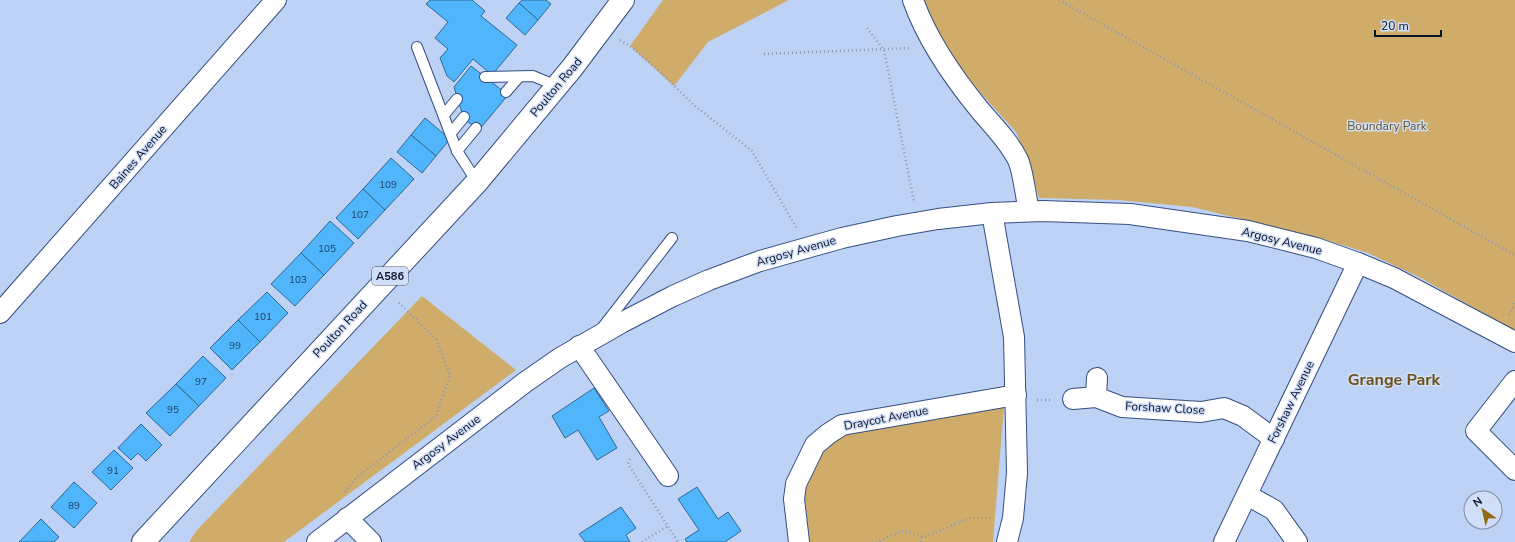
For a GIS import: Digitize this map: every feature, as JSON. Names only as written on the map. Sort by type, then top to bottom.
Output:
[{"type":"main road","name":"Poulton Road","points":[[144,541],[477,182],[557,86],[623,0]]},
{"type":"street","name":"Baines Avenue","points":[[0,313],[276,0]]},
{"type":"street","points":[[913,0],[936,48],[963,89],[1008,144],[1019,161],[1029,211]]},
{"type":"street","name":"Argosy Avenue","points":[[317,542],[524,383],[560,358],[673,296],[709,280],[760,261],[842,238],[918,223],[992,213],[1029,211],[1130,214],[1248,231],[1316,248],[1358,263],[1394,278],[1515,342]]},
{"type":"street","points":[[992,213],[1014,337],[1017,473],[1013,518],[1007,542]]},
{"type":"street","name":"Forshaw Avenue","points":[[1224,542],[1358,263]]},
{"type":"street","points":[[587,342],[641,437],[668,476]]},
{"type":"street","points":[[1096,397],[1097,378]]},
{"type":"street","points":[[1515,381],[1476,431],[1515,470]]},
{"type":"street","name":"Forshaw Close","points":[[1073,399],[1096,397],[1122,407],[1201,412],[1224,408],[1243,416],[1274,439]]},
{"type":"street","name":"Draycot Avenue","points":[[799,542],[794,499],[796,484],[815,445],[828,434],[842,425],[1016,398]]},
{"type":"street","points":[[1247,495],[1274,510],[1297,542]]},
{"type":"street","points":[[347,518],[371,542]]},
{"type":"lane","points":[[417,48],[444,114],[457,151],[477,182]]},
{"type":"lane","points":[[492,79],[533,76],[557,86]]},
{"type":"lane","points":[[506,92],[519,77]]},
{"type":"lane","points":[[444,114],[457,99]]},
{"type":"lane","points":[[451,133],[464,118]]},
{"type":"lane","points":[[457,151],[476,128]]},
{"type":"lane","points":[[587,342],[672,238]]},
{"type":"path","points":[[1059,0],[1515,255]]},
{"type":"path","points":[[867,28],[884,50],[918,223]]},
{"type":"path","points":[[602,29],[630,46],[657,69],[695,106],[752,151],[808,247]]},
{"type":"path","points":[[764,54],[936,48]]},
{"type":"path","points":[[347,518],[335,503],[356,478],[436,416],[450,375],[436,339],[381,286]]},
{"type":"path","points":[[1016,398],[1073,399]]},
{"type":"path","points":[[641,437],[628,464],[678,542]]},
{"type":"path","points":[[876,542],[903,531],[925,537],[969,518],[1013,518]]},
{"type":"path","points":[[642,542],[668,526]]},
{"type":"path","points":[[921,542],[922,536]]},
{"type":"green space","points":[[663,0],[789,0],[708,42],[674,86],[630,46]]},
{"type":"green space","name":"Boundary Park","points":[[922,0],[1515,0],[1515,331],[1419,277],[1368,253],[1323,239],[1192,207],[1118,200],[1039,198],[1029,164],[1016,132],[969,80],[936,30]]},
{"type":"green space","points":[[422,296],[516,370],[284,542],[189,542],[197,530]]},
{"type":"green space","points":[[1004,406],[993,542],[807,542],[802,482],[819,451],[842,432]]},
{"type":"building","points":[[430,0],[472,0],[485,11],[481,16],[517,45],[492,75],[473,59],[454,82],[447,76],[440,58],[448,49],[435,38],[448,22],[426,4]]},
{"type":"building","points":[[522,0],[546,0],[551,4],[538,20],[519,3]]},
{"type":"building","points":[[519,3],[538,20],[525,35],[506,18]]},
{"type":"building","points":[[471,66],[508,95],[479,130],[464,119],[454,87]]},
{"type":"building","points":[[425,118],[450,139],[436,156],[411,135]]},
{"type":"building","points":[[411,135],[436,156],[422,173],[397,152]]},
{"type":"building","points":[[391,158],[414,179],[385,210],[363,189]]},
{"type":"building","points":[[363,189],[385,210],[358,239],[336,218]]},
{"type":"building","points":[[330,221],[354,243],[324,275],[301,253]]},
{"type":"building","points":[[301,253],[324,275],[295,306],[271,284]]},
{"type":"building","points":[[267,292],[288,313],[260,342],[238,320]]},
{"type":"building","points":[[238,320],[260,342],[232,370],[210,348]]},
{"type":"building","points":[[203,356],[226,378],[199,406],[176,384]]},
{"type":"building","points":[[176,384],[199,406],[170,436],[146,413]]},
{"type":"building","points":[[594,388],[609,411],[599,417],[617,448],[597,460],[578,430],[565,438],[552,416]]},
{"type":"building","points":[[141,424],[162,445],[146,461],[138,453],[131,460],[118,448]]},
{"type":"building","points":[[114,450],[133,468],[111,490],[92,472]]},
{"type":"building","points":[[74,482],[97,503],[74,528],[51,507]]},
{"type":"building","points":[[697,487],[718,519],[728,512],[741,531],[725,542],[687,542],[685,539],[699,530],[678,499]]},
{"type":"building","points":[[621,507],[636,528],[626,535],[630,542],[585,542],[579,534]]},
{"type":"building","points":[[41,519],[59,537],[54,542],[19,542]]},
{"type":"district","name":"Grange Park","points":[[1394,379]]}]
